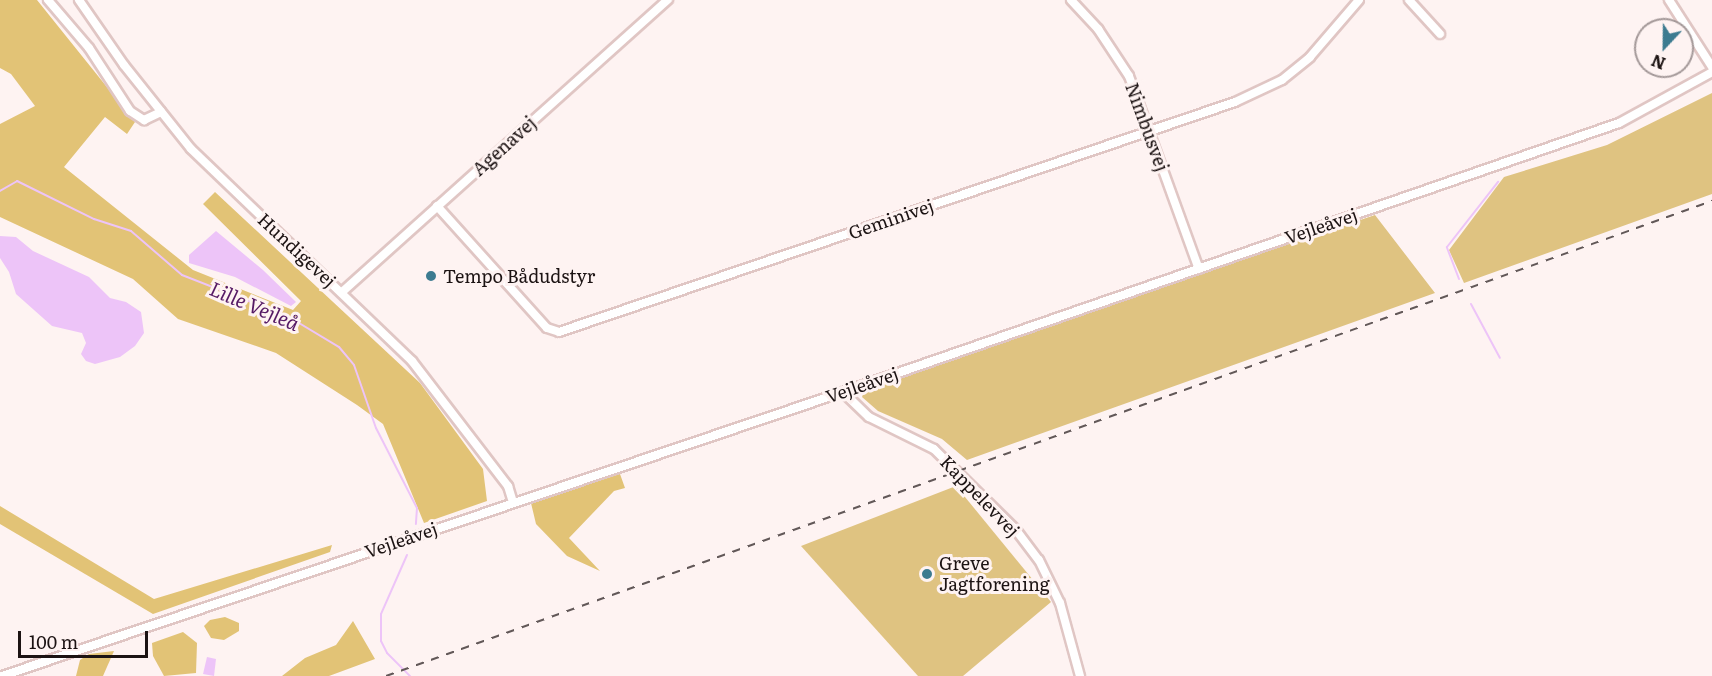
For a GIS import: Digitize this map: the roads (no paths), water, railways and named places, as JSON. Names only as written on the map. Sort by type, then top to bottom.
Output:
[{"type":"street","points":[[48,0],[89,48],[130,111],[144,120],[161,112]]},
{"type":"street","name":"Hundigevej","points":[[79,0],[161,112],[200,157],[412,361],[508,486],[513,502]]},
{"type":"street","name":"Agenavej","points":[[342,292],[668,0]]},
{"type":"street","name":"Nimbusvej","points":[[1071,0],[1098,29],[1124,68],[1199,269]]},
{"type":"street","name":"Geminivej","points":[[437,206],[547,328],[560,332],[1235,102],[1281,80],[1310,57],[1359,0]]},
{"type":"street","points":[[1409,0],[1440,34]]},
{"type":"street","points":[[1669,0],[1712,67]]},
{"type":"street","name":"Vejleåvej","points":[[2,676],[843,392],[1619,123],[1712,72]]},
{"type":"street","name":"Kappelevvej","points":[[843,392],[875,421],[934,449],[1016,530],[1039,560],[1060,603],[1080,676]]},
{"type":"waterway","name":"Lille Vejleå","points":[[0,191],[17,181],[94,219],[131,231],[182,275],[289,317],[339,347],[354,365],[376,428],[417,508],[416,524]]},
{"type":"waterway","points":[[1459,279],[1447,247],[1498,182]]},
{"type":"waterway","points":[[1471,304],[1500,358]]},
{"type":"waterway","name":"Lille Vejleå","points":[[407,555],[381,614],[381,641],[387,653],[410,676]]},
{"type":"railway","points":[[386,676],[1712,201]]},
{"type":"place","name":"Tempo Bådudstyr","points":[[431,276]]},
{"type":"place","name":"Greve Jagtforening","points":[[927,574]]}]
